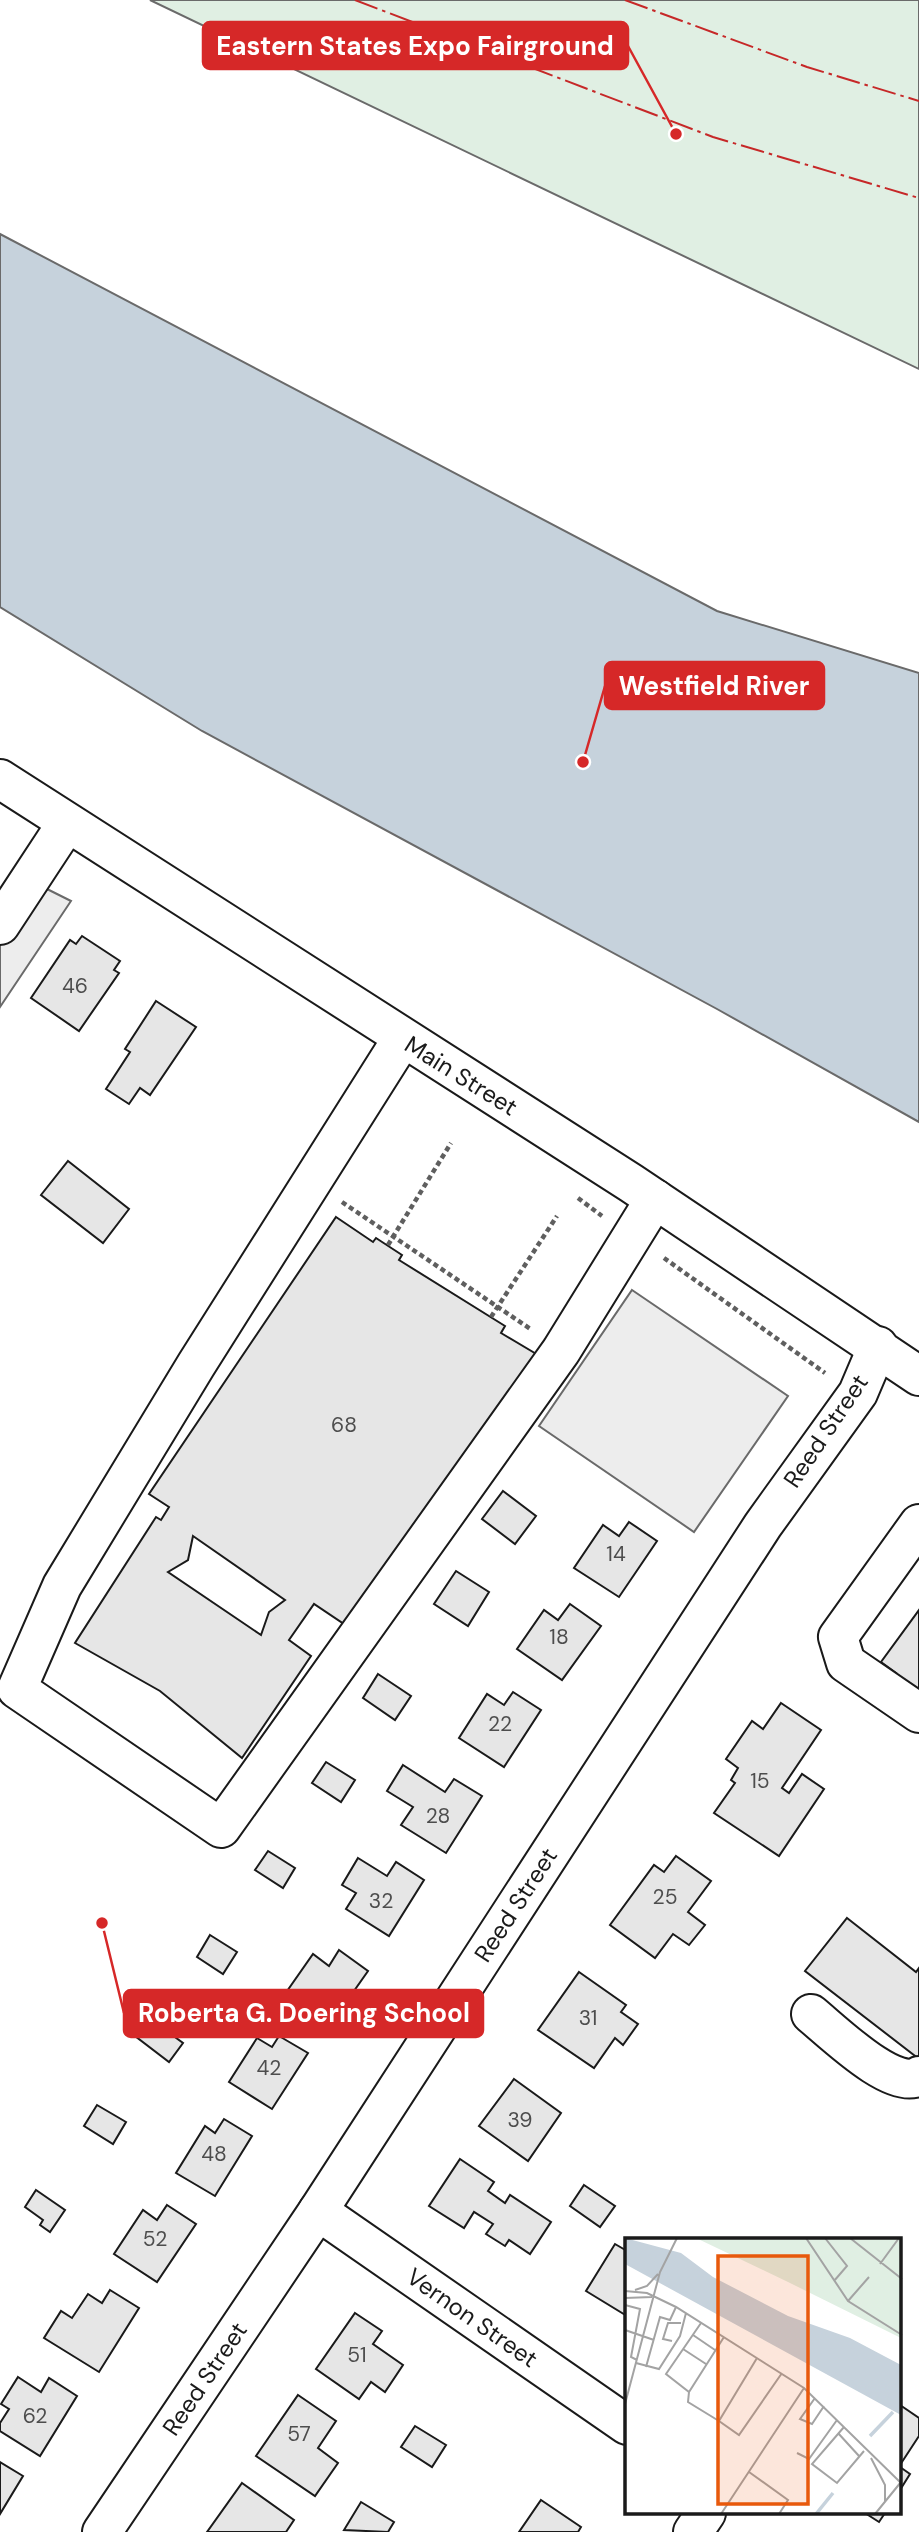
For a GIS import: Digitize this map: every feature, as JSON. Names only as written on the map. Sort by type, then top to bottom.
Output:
[{"type":"street","name":"Main Street","points":[[0,779],[655,1199],[919,1376]]},
{"type":"street","points":[[0,925],[67,823]]},
{"type":"street","points":[[402,1039],[62,1587],[8,1685],[220,1828],[561,1350],[655,1199]]},
{"type":"street","name":"Reed Street","points":[[102,2532],[318,2211],[763,1525],[858,1393],[878,1346]]},
{"type":"street","points":[[919,1524],[838,1637],[846,1663],[919,1713]]},
{"type":"street","points":[[811,2014],[885,2073],[901,2080],[919,2076]]},
{"type":"street","name":"Vernon Street","points":[[318,2211],[625,2425]]},
{"type":"street","points":[[693,2532],[705,2514]]},
{"type":"path","points":[[388,1245],[452,1143]]},
{"type":"path","points":[[312,1182],[543,1338]]},
{"type":"path","points":[[491,1317],[557,1216]]},
{"type":"path","points":[[664,1258],[826,1374],[858,1393]]},
{"type":"green space","points":[[150,0],[919,0],[919,369]]},
{"type":"shaded area","points":[[0,234],[717,611],[919,673],[919,1122],[717,1009],[202,731],[0,607]]},
{"type":"shaded area","points":[[19,875],[71,901],[0,1007],[0,896]]},
{"type":"shaded area","points":[[632,1290],[788,1396],[694,1532],[539,1426]]},
{"type":"building","points":[[82,936],[120,961],[114,970],[119,973],[79,1031],[31,998],[70,940],[76,944]]},
{"type":"building","points":[[156,1001],[196,1027],[150,1095],[140,1088],[129,1104],[106,1089],[130,1052],[125,1049]]},
{"type":"building","points":[[68,1161],[129,1209],[103,1243],[41,1195]]},
{"type":"building","points":[[336,1217],[373,1242],[376,1238],[402,1255],[399,1260],[505,1326],[501,1333],[538,1355],[353,1630],[314,1604],[289,1640],[311,1656],[242,1758],[160,1691],[75,1643],[156,1517],[161,1520],[169,1507],[149,1494]],"holes":[[[193,1536],[285,1600],[269,1612],[261,1635],[168,1572],[188,1560]]]},
{"type":"building","points":[[503,1491],[536,1516],[515,1544],[482,1519]]},
{"type":"building","points":[[629,1522],[657,1541],[619,1597],[574,1568],[603,1525],[619,1536]]},
{"type":"building","points":[[456,1571],[489,1592],[468,1626],[434,1604]]},
{"type":"building","points":[[570,1604],[601,1626],[562,1680],[517,1649],[544,1610],[558,1620]]},
{"type":"building","points":[[919,1610],[919,1702],[890,1681],[896,1673],[881,1662]]},
{"type":"building","points":[[378,1674],[411,1696],[395,1720],[363,1698]]},
{"type":"building","points":[[513,1692],[541,1710],[504,1767],[459,1738],[487,1694],[504,1705]]},
{"type":"building","points":[[781,1703],[821,1730],[782,1788],[789,1793],[802,1774],[824,1789],[779,1856],[714,1813],[735,1783],[731,1780],[738,1768],[726,1759],[752,1721],[763,1729]]},
{"type":"building","points":[[326,1762],[355,1780],[341,1802],[312,1783]]},
{"type":"building","points":[[403,1765],[445,1792],[454,1779],[482,1796],[446,1853],[401,1825],[413,1807],[387,1791]]},
{"type":"building","points":[[268,1851],[295,1868],[283,1888],[255,1870]]},
{"type":"building","points":[[676,1856],[711,1881],[688,1912],[705,1925],[689,1945],[673,1934],[655,1958],[610,1925],[654,1865],[664,1872]]},
{"type":"building","points":[[358,1858],[387,1876],[396,1862],[424,1880],[389,1936],[346,1909],[356,1893],[342,1885]]},
{"type":"building","points":[[847,1918],[916,1972],[919,1968],[919,2059],[805,1971]]},
{"type":"building","points":[[210,1935],[237,1952],[223,1974],[197,1957]]},
{"type":"building","points":[[339,1950],[368,1971],[330,2025],[285,1994],[313,1954],[329,1966]]},
{"type":"building","points":[[579,1972],[626,2005],[621,2012],[638,2024],[623,2045],[615,2038],[594,2068],[538,2030]]},
{"type":"building","points":[[149,2018],[183,2043],[169,2062],[135,2036]]},
{"type":"building","points":[[279,2036],[308,2053],[272,2109],[229,2082],[257,2038],[272,2047]]},
{"type":"building","points":[[514,2079],[561,2113],[528,2161],[479,2126]]},
{"type":"building","points":[[97,2105],[126,2122],[113,2144],[84,2126]]},
{"type":"building","points":[[224,2119],[252,2136],[215,2196],[176,2173],[205,2126],[215,2133]]},
{"type":"building","points":[[460,2159],[494,2182],[488,2191],[505,2203],[510,2195],[551,2222],[530,2254],[509,2240],[505,2246],[486,2234],[493,2224],[474,2212],[464,2228],[429,2206]]},
{"type":"building","points":[[584,2185],[615,2206],[600,2227],[570,2206]]},
{"type":"building","points":[[36,2190],[65,2210],[50,2232],[40,2225],[43,2220],[25,2207]]},
{"type":"building","points":[[167,2205],[196,2224],[157,2282],[114,2254],[143,2210],[157,2220]]},
{"type":"building","points":[[615,2244],[625,2250],[625,2315],[586,2291]]},
{"type":"building","points":[[110,2290],[139,2308],[99,2372],[44,2338],[61,2311],[72,2318],[88,2294],[102,2303]]},
{"type":"building","points":[[355,2313],[382,2331],[373,2344],[403,2365],[385,2392],[371,2382],[359,2399],[316,2369]]},
{"type":"building","points":[[18,2377],[41,2392],[49,2378],[77,2396],[40,2456],[0,2431],[0,2423],[9,2409],[1,2404]]},
{"type":"building","points":[[298,2395],[336,2421],[318,2448],[338,2463],[315,2496],[256,2456]]},
{"type":"building","points":[[902,2406],[919,2418],[919,2436],[902,2462]]},
{"type":"building","points":[[415,2426],[446,2445],[432,2467],[401,2447]]},
{"type":"building","points":[[0,2462],[23,2476],[0,2514]]},
{"type":"building","points":[[902,2468],[910,2474],[902,2487]]},
{"type":"building","points":[[242,2483],[294,2520],[286,2532],[207,2532]]},
{"type":"building","points":[[541,2500],[581,2527],[578,2532],[519,2532]]},
{"type":"building","points":[[361,2502],[394,2522],[388,2532],[344,2530]]},
{"type":"building","points":[[867,2514],[884,2514],[879,2522]]},
{"type":"power","points":[[355,0],[713,137],[919,198]]},
{"type":"power","points":[[625,0],[807,67],[919,101]]},
{"type":"place","name":"Eastern States Expo Fairground","points":[[676,134]]},
{"type":"place","name":"Westfield River","points":[[583,762]]},
{"type":"place","name":"Roberta G. Doering School","points":[[102,1923]]}]
